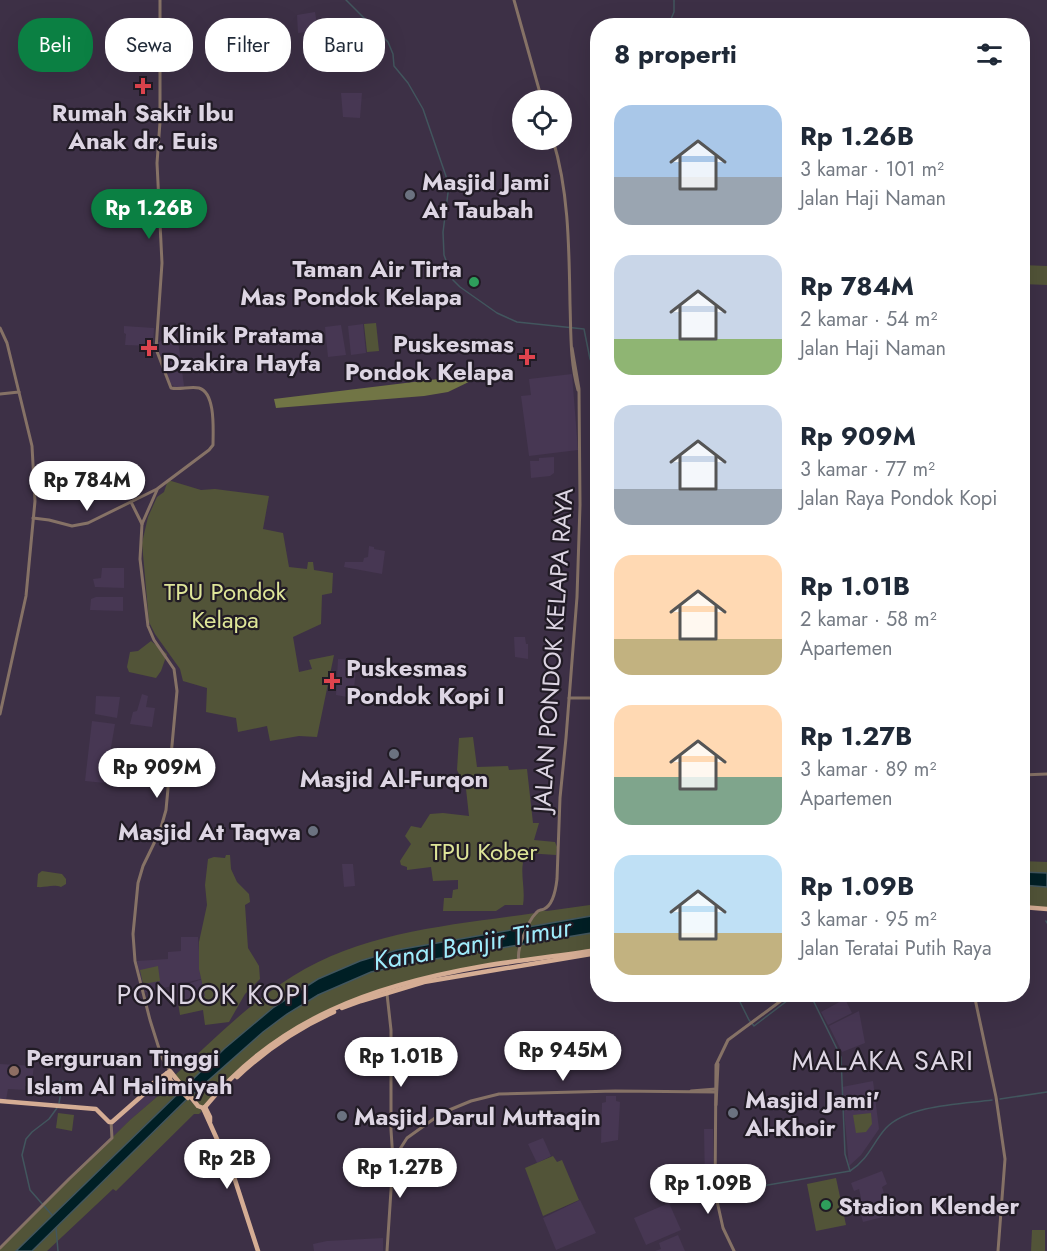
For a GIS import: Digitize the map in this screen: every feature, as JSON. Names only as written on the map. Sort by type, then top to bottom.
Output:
[{"type":"main road","points":[[204,1109],[260,1055],[295,1029],[347,1003],[520,959],[590,953]]},
{"type":"main road","points":[[520,959],[532,960],[590,953]]},
{"type":"main road","points":[[0,1101],[97,1109],[111,1122],[114,1122],[145,1093],[171,1076],[195,1104],[204,1109],[234,1177],[258,1251]]},
{"type":"street","points":[[33,518],[50,520],[67,526],[78,526],[106,516],[158,489],[213,445],[211,403],[207,393],[197,388],[171,388],[156,349],[162,263],[157,163],[160,0]]},
{"type":"street","points":[[514,0],[539,90]]},
{"type":"street","name":"JALAN PONDOK KELAPA RAYA","points":[[520,959],[534,915],[537,911],[547,908],[556,885],[560,798],[570,698],[580,505],[579,391],[571,360],[566,205],[556,150]]},
{"type":"street","points":[[0,328],[6,341],[31,439],[34,462],[33,518],[26,596],[0,714]]},
{"type":"street","points":[[0,394],[19,392]]},
{"type":"street","points":[[158,489],[142,524],[139,553],[147,621],[154,640],[174,669],[177,685],[166,810],[160,831],[143,866],[138,883],[133,934],[135,961],[143,993],[158,1048],[171,1076]]},
{"type":"street","points":[[131,502],[142,524]]},
{"type":"street","points":[[570,698],[590,698]]},
{"type":"street","points":[[1030,775],[1047,774]]},
{"type":"street","points":[[387,991],[391,1030],[393,1160],[387,1251]]},
{"type":"street","points":[[734,1251],[723,1228],[715,1192],[717,1062],[728,1040],[779,1002]]},
{"type":"street","points":[[976,1002],[996,1097],[1005,1161],[998,1251]]},
{"type":"street","points":[[393,1160],[401,1145],[426,1123],[442,1113],[471,1101],[499,1094],[715,1091]]},
{"type":"street","points":[[0,1248],[112,1138],[111,1122]]},
{"type":"street","points":[[391,1142],[401,1145]]},
{"type":"shaded area","points":[[315,12],[316,18],[303,18],[303,32],[298,33],[297,15]]},
{"type":"shaded area","points":[[341,93],[362,93],[360,118],[343,117]]},
{"type":"shaded area","points":[[363,324],[366,353],[351,355],[348,326]]},
{"type":"shaded area","points":[[341,325],[346,355],[328,357],[325,327]]},
{"type":"shaded area","points":[[124,326],[154,328],[153,346],[125,345]]},
{"type":"shaded area","points":[[164,340],[178,340],[184,386],[178,388],[170,384],[156,343]]},
{"type":"shaded area","points":[[572,374],[578,450],[529,456],[521,396],[531,395],[529,379]]},
{"type":"shaded area","points":[[554,457],[554,473],[550,476],[531,478],[530,461]]},
{"type":"shaded area","points":[[369,546],[385,551],[382,574],[344,567],[345,562],[363,562],[364,558],[368,557]]},
{"type":"shaded area","points":[[102,568],[124,568],[124,588],[95,587],[93,579],[101,578]]},
{"type":"shaded area","points":[[123,597],[123,611],[90,610],[91,599]]},
{"type":"shaded area","points":[[514,637],[525,637],[526,644],[528,644],[528,659],[515,657]]},
{"type":"shaded area","points":[[338,659],[357,660],[353,698],[336,695]]},
{"type":"shaded area","points":[[142,694],[148,696],[146,707],[155,708],[152,727],[130,724]]},
{"type":"shaded area","points":[[96,696],[120,697],[117,718],[95,714]]},
{"type":"shaded area","points":[[92,721],[115,724],[105,783],[85,781]]},
{"type":"shaded area","points":[[342,864],[353,864],[355,886],[344,887]]},
{"type":"shaded area","points":[[181,937],[198,937],[201,979],[143,993],[137,961],[168,959],[168,952],[181,951]]},
{"type":"shaded area","points":[[203,979],[207,998],[198,1000],[197,997],[183,1001],[181,986]]},
{"type":"shaded area","points":[[839,1002],[846,1002],[852,1013],[828,1025],[821,1012]]},
{"type":"shaded area","points":[[859,1011],[865,1043],[842,1052],[829,1026]]},
{"type":"shaded area","points":[[0,1064],[34,1066],[31,1087],[25,1086],[25,1090],[8,1089],[6,1100],[0,1099]]},
{"type":"shaded area","points":[[169,1077],[173,1083],[112,1138],[111,1122],[145,1093]]},
{"type":"shaded area","points":[[873,1081],[879,1129],[861,1155],[849,1166],[842,1087]]},
{"type":"shaded area","points":[[606,1096],[616,1096],[616,1101],[620,1102],[618,1140],[601,1143],[602,1103],[606,1102]]},
{"type":"shaded area","points":[[704,1129],[713,1129],[713,1191],[700,1193],[700,1186],[705,1186]]},
{"type":"shaded area","points":[[543,1138],[551,1156],[537,1163],[528,1144]]},
{"type":"shaded area","points":[[882,1171],[887,1184],[882,1187],[891,1215],[863,1222],[856,1200],[861,1198],[859,1189],[854,1191],[851,1183]]},
{"type":"shaded area","points":[[580,1200],[596,1233],[556,1250],[543,1218]]},
{"type":"shaded area","points":[[669,1203],[681,1230],[646,1245],[634,1218]]},
{"type":"shaded area","points":[[678,1235],[685,1251],[655,1251],[661,1249],[659,1243]]},
{"type":"shaded area","points":[[383,1238],[383,1251],[314,1251],[313,1244],[327,1241]]},
{"type":"green space","points":[[1030,265],[1047,266],[1047,285],[1030,284]]},
{"type":"green space","points":[[376,323],[379,351],[367,352],[364,324]]},
{"type":"green space","points":[[512,370],[512,375],[477,378],[448,392],[424,396],[276,408],[274,399]]},
{"type":"green space","name":"TPU Pondok Kelapa","points":[[168,480],[201,490],[215,489],[269,496],[263,529],[283,533],[289,567],[307,569],[308,562],[313,562],[314,570],[333,573],[332,593],[322,595],[321,624],[293,637],[299,672],[312,669],[309,660],[334,655],[317,737],[299,736],[270,741],[267,726],[238,732],[236,718],[206,712],[207,688],[183,681],[180,669],[155,634],[149,622],[142,543],[148,517],[157,497],[164,492]]},
{"type":"green space","points":[[151,641],[167,654],[161,671],[156,678],[129,672],[127,667],[130,652],[138,651]]},
{"type":"green space","name":"TPU Kober","points":[[473,737],[477,767],[508,766],[509,770],[527,769],[533,823],[539,823],[534,840],[555,842],[556,855],[526,853],[522,872],[523,905],[505,905],[496,911],[443,911],[444,898],[452,898],[453,890],[458,889],[458,880],[433,881],[431,867],[407,870],[407,867],[401,865],[400,861],[411,844],[405,836],[411,826],[421,828],[430,814],[469,816],[466,789],[457,770],[459,738]]},
{"type":"green space","points":[[226,855],[230,855],[231,869],[237,882],[249,894],[250,902],[245,905],[248,948],[259,966],[260,979],[245,994],[229,1022],[205,1025],[203,1010],[180,1015],[178,1002],[205,996],[199,969],[199,942],[207,905],[205,885],[208,859],[225,858]]},
{"type":"green space","points":[[1030,861],[1047,862],[1047,909],[1030,908]]},
{"type":"green space","points":[[42,871],[62,874],[66,879],[66,884],[61,887],[37,887],[38,874]]},
{"type":"green space","points":[[590,905],[590,951],[484,966],[420,980],[347,1003],[259,1054],[203,1108],[174,1076],[231,1023],[261,999],[293,976],[321,961],[380,939],[410,932],[535,913],[541,910]]},
{"type":"green space","points":[[158,966],[160,981],[143,984],[140,970]]},
{"type":"green space","points":[[173,1083],[181,1090],[16,1251],[0,1251],[0,1248],[130,1120]]},
{"type":"green space","points":[[188,1099],[202,1111],[194,1114],[116,1191],[113,1189],[47,1251],[31,1251]]},
{"type":"green space","points":[[58,1113],[74,1115],[72,1131],[56,1128]]},
{"type":"green space","points":[[871,1113],[872,1124],[866,1132],[856,1133],[853,1115]]},
{"type":"green space","points":[[553,1156],[557,1162],[562,1160],[579,1200],[543,1216],[525,1168]]},
{"type":"green space","name":"Stadion Klender","points":[[836,1178],[846,1225],[816,1231],[807,1184]]},
{"type":"green space","points":[[1032,1230],[1045,1230],[1045,1251],[1031,1251]]},
{"type":"water","points":[[1030,872],[1047,873],[1047,887],[1030,886]]},
{"type":"water","name":"Kanal Banjir Timur","points":[[590,916],[590,933],[371,972],[318,995],[263,1032],[185,1101],[32,1251],[16,1251],[224,1049],[274,1007],[318,979],[360,961],[397,950]]},
{"type":"waterway","points":[[346,0],[388,42],[393,54],[394,66],[408,83],[423,109],[449,185],[443,232],[444,255],[453,280],[497,313],[517,322],[584,329],[590,359]]},
{"type":"waterway","points":[[671,18],[674,0]]},
{"type":"waterway","points":[[740,1002],[754,1026],[786,1002]]},
{"type":"waterway","points":[[814,1002],[841,1057],[845,1154],[850,1171]]},
{"type":"waterway","points":[[59,1103],[63,1081]]},
{"type":"waterway","points":[[1000,1099],[1047,1092]]},
{"type":"waterway","points":[[720,1193],[850,1171],[862,1161],[886,1128],[896,1120],[921,1110],[992,1100]]},
{"type":"waterway","points":[[52,1215],[30,1190],[22,1155],[26,1139],[49,1119],[57,1108]]},
{"type":"waterway","points":[[693,1198],[712,1194]]},
{"type":"waterway","points":[[56,1228],[58,1251]]},
{"type":"place","name":"Rumah Sakit Ibu Anak dr. Euis","points":[[143,86]]},
{"type":"place","name":"Masjid Jami At Taubah","points":[[410,195]]},
{"type":"place","name":"Taman Air Tirta Mas Pondok Kelapa","points":[[474,282]]},
{"type":"place","name":"Klinik Pratama Dzakira Hayfa","points":[[149,348]]},
{"type":"place","name":"Puskesmas Pondok Kelapa","points":[[527,357]]},
{"type":"place","name":"Puskesmas Pondok Kopi I","points":[[332,681]]},
{"type":"place","name":"Masjid Al-Furqon","points":[[394,754]]},
{"type":"place","name":"Masjid At Taqwa","points":[[313,831]]},
{"type":"place","name":"Perguruan Tinggi Islam Al Halimiyah","points":[[14,1071]]},
{"type":"place","name":"Masjid Jami' Al-Khoir","points":[[733,1113]]},
{"type":"place","name":"Masjid Darul Muttaqin","points":[[342,1116]]},
{"type":"place","name":"Stadion Klender","points":[[826,1205]]},
{"type":"district","name":"PONDOK KOPI","points":[[213,994]]},
{"type":"district","name":"MALAKA SARI","points":[[883,1060]]}]
